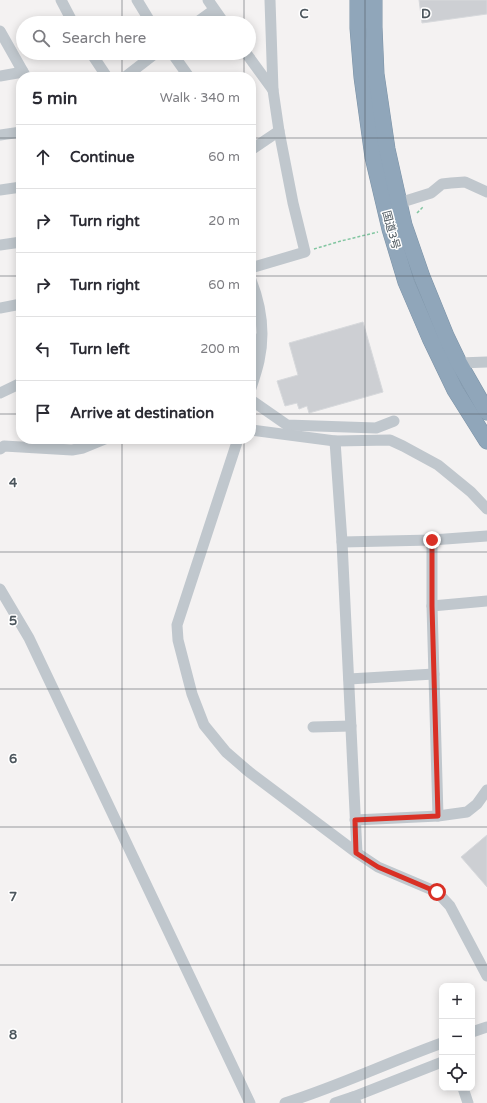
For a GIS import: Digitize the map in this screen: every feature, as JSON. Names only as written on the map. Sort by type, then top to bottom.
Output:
[{"type":"highway","name":"国道3号","points":[[358,0],[362,77],[373,157],[390,230],[406,282],[430,338],[455,390],[487,441]]},
{"type":"highway","name":"国道3号","points":[[374,0],[376,74],[387,149],[404,225],[422,277],[446,336],[459,363],[487,412]]},
{"type":"street","points":[[61,0],[69,16]]},
{"type":"street","points":[[137,0],[147,16]]},
{"type":"street","points":[[208,0],[219,16]]},
{"type":"street","points":[[256,267],[305,252],[293,203],[279,131],[273,90],[270,0]]},
{"type":"street","points":[[206,16],[214,10]]},
{"type":"street","points":[[0,31],[22,72]]},
{"type":"street","points":[[96,60],[104,72]]},
{"type":"street","points":[[131,72],[147,60]]},
{"type":"street","points":[[177,60],[185,72]]},
{"type":"street","points":[[251,60],[273,90]]},
{"type":"street","points":[[0,76],[16,75]]},
{"type":"street","points":[[256,147],[279,131]]},
{"type":"street","points":[[0,135],[16,133]]},
{"type":"street","points":[[399,203],[431,193],[442,184],[465,182],[487,192]]},
{"type":"street","points":[[0,190],[16,187]]},
{"type":"street","points":[[0,245],[16,243]]},
{"type":"street","points":[[256,296],[260,312],[256,339],[259,360],[256,370]]},
{"type":"street","points":[[0,308],[16,305]]},
{"type":"street","points":[[459,363],[487,362]]},
{"type":"street","points":[[0,393],[16,385]]},
{"type":"street","points":[[256,403],[287,425],[376,428],[394,421]]},
{"type":"street","points":[[256,431],[335,441],[390,440],[438,465],[471,492],[487,508]]},
{"type":"street","points":[[335,441],[349,679],[356,853]]},
{"type":"street","points":[[0,449],[4,446],[8,446],[72,450],[93,444]]},
{"type":"street","points":[[236,444],[177,625],[178,640],[192,694],[204,725],[226,752],[248,771],[356,853],[378,867],[437,892],[450,906],[487,976]]},
{"type":"street","points":[[342,542],[432,540],[487,536]]},
{"type":"street","points":[[432,540],[432,606],[438,816]]},
{"type":"street","points":[[0,589],[29,638],[250,1103]]},
{"type":"street","points":[[432,606],[487,601]]},
{"type":"street","points":[[349,679],[434,674]]},
{"type":"street","points":[[313,727],[351,726]]},
{"type":"street","points":[[355,820],[438,816],[467,812],[477,804],[487,790]]},
{"type":"street","points":[[475,1031],[487,1027]]},
{"type":"street","points":[[285,1103],[313,1099],[407,1056],[439,1044]]},
{"type":"street","points":[[407,1056],[415,1072]]},
{"type":"street","points":[[335,1103],[354,1100],[415,1072],[439,1063]]},
{"type":"street","points":[[464,1091],[468,1103]]},
{"type":"path","points":[[305,252],[342,241],[390,230]]},
{"type":"building","points":[[419,0],[487,0],[487,14],[422,23]]},
{"type":"building","points":[[363,322],[383,392],[309,413],[307,406],[299,409],[297,403],[285,406],[277,381],[298,375],[289,343]]},
{"type":"building","points":[[487,835],[487,887],[461,857]]},
{"type":"route","points":[[432,540],[432,606],[438,816],[355,820],[356,853],[378,867],[437,892]]}]
